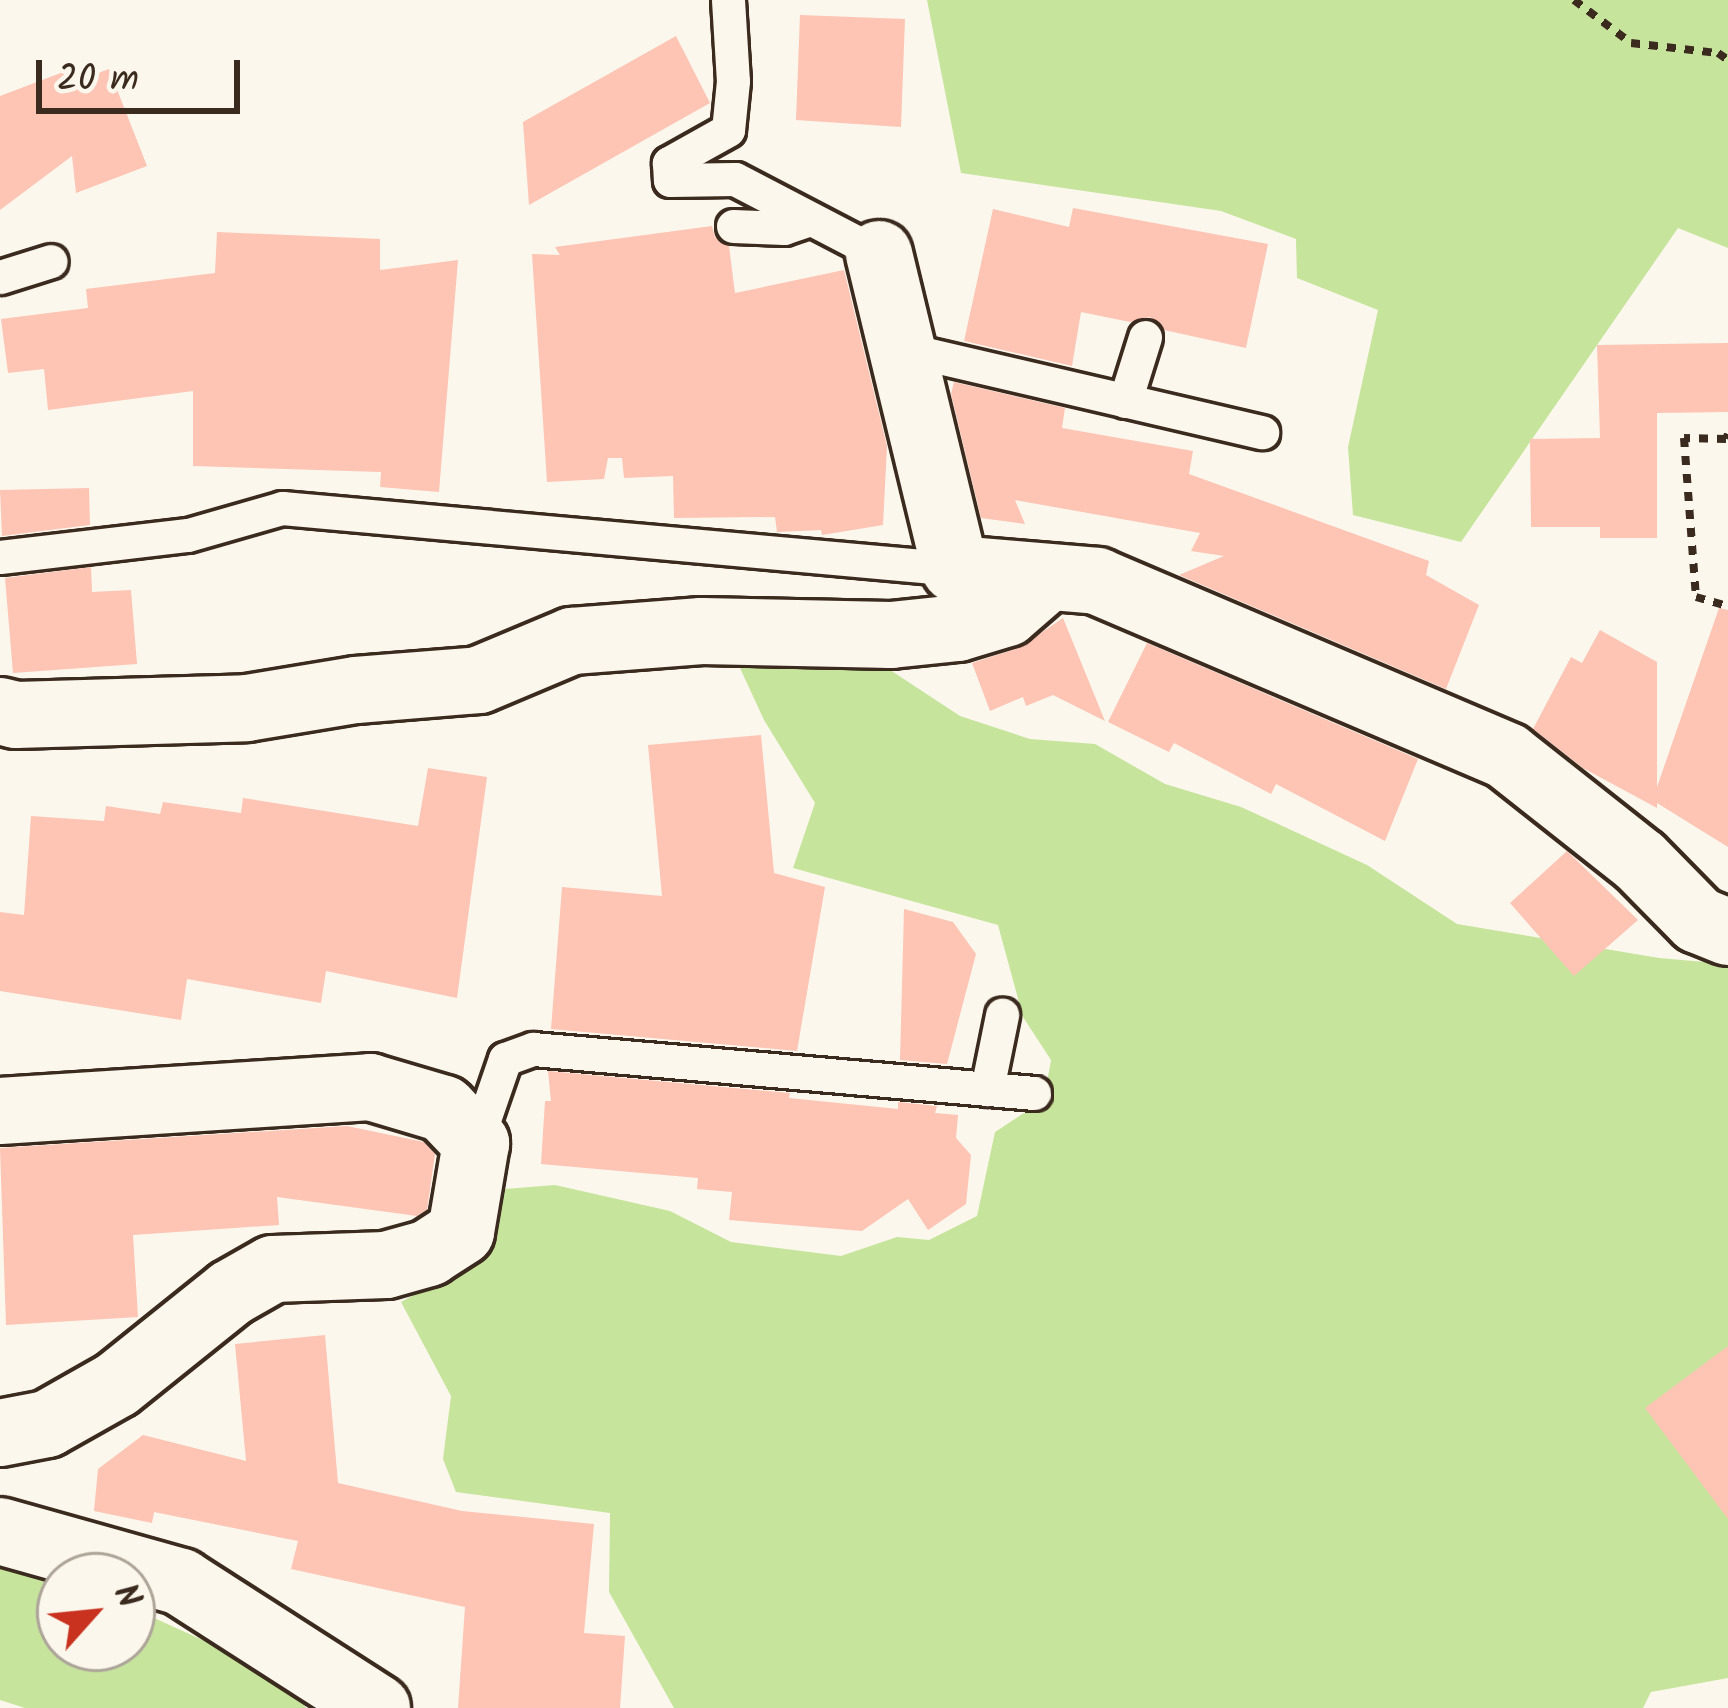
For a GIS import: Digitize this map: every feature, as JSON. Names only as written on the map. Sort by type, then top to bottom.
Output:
[{"type":"street","points":[[879,254],[955,569],[1097,581],[1507,756],[1640,861],[1698,920],[1728,932]]},
{"type":"street","points":[[0,710],[16,715],[248,708],[356,689],[479,680],[572,641],[702,631],[891,635],[958,628],[1007,613],[1045,580]]},
{"type":"street","points":[[0,1112],[370,1087],[444,1109],[476,1142],[460,1232],[429,1253],[386,1265],[273,1269],[231,1293],[116,1385],[47,1424],[0,1433]]},
{"type":"street","points":[[0,1531],[181,1582],[377,1708]]},
{"type":"lane","points":[[728,0],[734,81],[728,130],[669,163],[670,180],[735,179],[879,254]]},
{"type":"lane","points":[[734,226],[784,228],[810,218]]},
{"type":"lane","points":[[0,277],[51,261]]},
{"type":"lane","points":[[1125,401],[1145,337]]},
{"type":"lane","points":[[900,348],[1262,432]]},
{"type":"lane","points":[[0,557],[188,535],[282,508],[955,569]]},
{"type":"lane","points":[[987,1089],[1001,1015]]},
{"type":"lane","points":[[476,1142],[505,1059],[533,1049],[1034,1093]]},
{"type":"path","points":[[1574,0],[1631,43],[1718,53],[1728,60]]},
{"type":"path","points":[[1728,434],[1726,439],[1684,438],[1696,597],[1728,606]]},
{"type":"green space","points":[[927,0],[1728,0],[1728,248],[1678,228],[1461,542],[1353,515],[1348,447],[1378,310],[1297,278],[1296,239],[1221,211],[961,173]]},
{"type":"green space","points":[[734,655],[881,664],[960,716],[1030,739],[1095,744],[1165,784],[1241,807],[1367,865],[1457,924],[1659,958],[1728,964],[1728,1678],[1651,1692],[1643,1708],[674,1708],[609,1592],[610,1513],[456,1492],[443,1459],[451,1396],[401,1302],[453,1274],[505,1189],[555,1185],[670,1211],[731,1242],[841,1256],[897,1237],[929,1240],[977,1216],[995,1132],[1044,1100],[1051,1060],[1023,1017],[998,925],[793,868],[815,803],[764,720]]},
{"type":"green space","points":[[0,1568],[36,1574],[36,1672],[156,1672],[156,1619],[284,1677],[306,1708],[25,1708],[0,1700]]},
{"type":"building","points":[[800,15],[905,19],[901,127],[796,120]]},
{"type":"building","points":[[676,36],[710,103],[529,205],[523,122]]},
{"type":"building","points":[[109,69],[147,166],[76,193],[72,156],[0,210],[0,96],[66,71],[71,83]]},
{"type":"building","points":[[1073,208],[1268,244],[1246,348],[1164,330],[1150,317],[1130,322],[1081,312],[1072,366],[964,341],[993,209],[1069,227]]},
{"type":"building","points":[[712,226],[715,237],[729,246],[735,293],[844,270],[887,446],[883,525],[822,535],[821,530],[777,532],[775,517],[674,518],[673,476],[624,478],[622,458],[608,458],[604,479],[547,482],[532,254],[560,255],[555,247]]},
{"type":"building","points":[[217,232],[380,239],[380,270],[458,260],[439,492],[380,487],[381,472],[193,466],[193,391],[48,410],[44,369],[8,373],[1,319],[88,308],[86,289],[215,273]]},
{"type":"building","points":[[1728,343],[1728,412],[1657,413],[1657,538],[1600,538],[1600,527],[1531,527],[1530,439],[1600,438],[1597,345]]},
{"type":"building","points":[[954,382],[1065,408],[1062,428],[1193,451],[1189,474],[1429,561],[1426,575],[1479,605],[1446,689],[1179,575],[1224,556],[1191,551],[1200,533],[1015,500],[1025,524],[981,518],[951,394]]},
{"type":"building","points":[[89,488],[90,525],[2,536],[0,490]]},
{"type":"building","points":[[91,567],[92,592],[131,590],[137,664],[13,673],[5,578]]},
{"type":"building","points":[[1719,608],[1728,610],[1728,847],[1657,803],[1657,808],[1583,768],[1533,729],[1571,657],[1582,663],[1600,630],[1657,662],[1657,787]]},
{"type":"building","points":[[1063,618],[1105,721],[1053,695],[1026,706],[1023,697],[990,711],[972,663],[1019,648]]},
{"type":"building","points":[[1147,643],[1418,759],[1385,841],[1276,784],[1271,794],[1174,743],[1169,752],[1108,722]]},
{"type":"building","points":[[761,735],[774,873],[825,887],[797,1051],[551,1029],[562,887],[662,896],[648,745]]},
{"type":"building","points":[[428,768],[487,777],[457,998],[326,971],[321,1003],[187,979],[181,1020],[0,991],[0,912],[24,915],[31,816],[104,821],[106,806],[160,814],[163,802],[241,813],[243,798],[418,826]]},
{"type":"building","points":[[1567,851],[1638,920],[1574,976],[1510,903]]},
{"type":"building","points":[[904,909],[953,922],[976,954],[947,1064],[900,1060]]},
{"type":"building","points":[[548,1071],[790,1093],[789,1098],[898,1109],[898,1102],[937,1106],[935,1113],[958,1115],[956,1138],[971,1155],[966,1204],[928,1230],[908,1199],[862,1231],[729,1220],[732,1192],[697,1189],[698,1178],[541,1164],[545,1101],[551,1101]]},
{"type":"building","points":[[347,1126],[424,1142],[435,1154],[427,1210],[417,1216],[277,1197],[279,1225],[133,1235],[138,1317],[6,1325],[0,1148]]},
{"type":"building","points":[[325,1335],[338,1483],[462,1511],[594,1524],[584,1633],[625,1636],[620,1708],[458,1708],[465,1607],[291,1569],[298,1541],[154,1512],[152,1523],[94,1511],[98,1469],[143,1435],[246,1461],[235,1344]]},
{"type":"building","points":[[1728,1346],[1728,1519],[1645,1408]]}]
